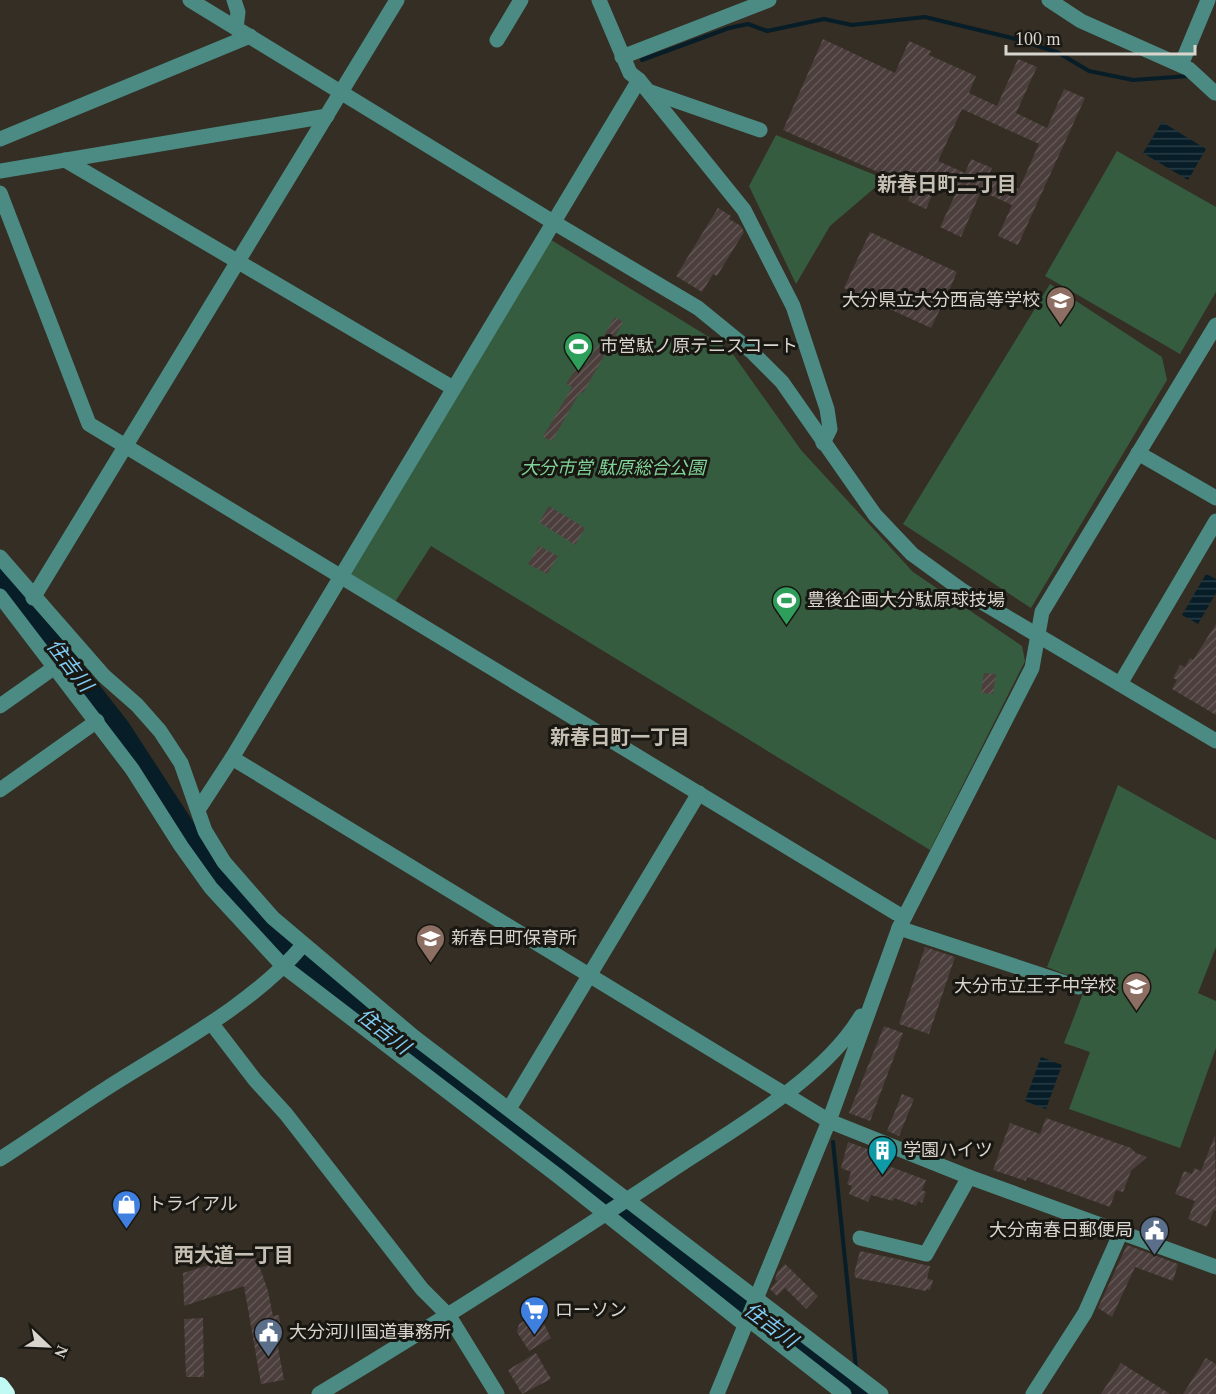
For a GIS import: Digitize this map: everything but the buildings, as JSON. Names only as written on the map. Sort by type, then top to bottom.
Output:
[{"type":"highway","points":[[0,1386],[6,1394]]},
{"type":"street","points":[[190,0],[699,308],[752,352],[782,382],[886,529],[912,554],[956,587],[1216,741]]},
{"type":"street","points":[[234,0],[238,12],[236,28]]},
{"type":"street","points":[[33,597],[397,0]]},
{"type":"street","points":[[497,40],[521,0]]},
{"type":"street","points":[[599,0],[621,57],[630,73],[643,85],[744,210],[793,306],[827,409],[831,429],[823,443]]},
{"type":"street","points":[[621,57],[769,0]]},
{"type":"street","points":[[1050,0],[1081,21],[1181,65],[1215,93]]},
{"type":"street","points":[[1181,65],[1208,0]]},
{"type":"street","points":[[0,139],[250,36]]},
{"type":"street","points":[[643,85],[760,130]]},
{"type":"street","points":[[198,810],[232,758],[554,222],[643,85]]},
{"type":"street","points":[[0,171],[327,116]]},
{"type":"street","points":[[65,160],[453,388]]},
{"type":"street","points":[[0,194],[89,424],[896,913],[902,922],[1078,987]]},
{"type":"street","points":[[717,1394],[829,1121],[902,922],[1027,678],[1039,637],[1042,612],[1216,325]]},
{"type":"street","points":[[1138,453],[1216,498]]},
{"type":"street","points":[[1120,684],[1216,520]]},
{"type":"street","points":[[0,557],[104,676],[137,705],[160,731],[181,763],[205,831],[224,862],[302,947],[414,1037],[881,1394]]},
{"type":"street","points":[[0,596],[97,722],[211,888],[286,963],[606,1214],[844,1394]]},
{"type":"street","points":[[0,706],[56,667]]},
{"type":"street","points":[[0,790],[97,722]]},
{"type":"street","points":[[232,758],[788,1093],[829,1121],[969,1178],[1216,1267]]},
{"type":"street","points":[[509,1109],[699,793]]},
{"type":"street","points":[[0,1159],[106,1088],[212,1024],[302,947]]},
{"type":"street","points":[[319,1394],[448,1316],[788,1093],[840,1044],[860,1019],[885,965]]},
{"type":"street","points":[[212,1024],[255,1080],[286,1114],[422,1289],[448,1316],[497,1394]]},
{"type":"street","points":[[860,1238],[927,1254],[969,1178]]},
{"type":"street","points":[[1033,1394],[1085,1313],[1121,1232]]},
{"type":"green space","points":[[776,135],[885,179],[830,226],[796,284],[749,186]]},
{"type":"green space","points":[[1117,151],[1216,207],[1216,292],[1180,354],[1045,276]]},
{"type":"green space","name":"大分市営 駄原総合公園","points":[[548,238],[730,350],[801,450],[913,572],[1022,646],[1025,661],[930,850],[431,546],[393,605],[344,574]]},
{"type":"green space","points":[[1050,284],[1162,357],[1167,380],[1031,608],[903,524]]},
{"type":"green space","name":"大分市立王子中学校","points":[[1118,785],[1216,840],[1216,947],[1198,993],[1216,1001],[1216,1048],[1180,1148],[1069,1109],[1090,1052],[1064,1043],[1087,983],[1047,967]]},
{"type":"water","points":[[1162,122],[1206,149],[1188,180],[1143,153]]},
{"type":"water","points":[[1206,574],[1216,579],[1216,593],[1198,624],[1182,615]]},
{"type":"water","points":[[1041,1057],[1062,1065],[1046,1109],[1025,1101]]},
{"type":"waterway","points":[[642,60],[729,28],[748,24],[767,31],[824,19],[852,25],[925,17],[1012,38],[1057,52],[1089,71],[1133,80],[1189,76]]},
{"type":"waterway","name":"住吉川","points":[[0,576],[119,728],[199,851],[222,881],[288,950],[358,1011],[862,1394]]},
{"type":"waterway","points":[[833,1142],[856,1368]]},
{"type":"waterway","name":"住吉川","points":[[858,1386],[858,1391]]},
{"type":"place","name":"大分県立大分西高等学校","points":[[1061,326]]},
{"type":"place","name":"市営駄ノ原テニスコート","points":[[579,372]]},
{"type":"place","name":"豊後企画大分駄原球技場","points":[[786,626]]},
{"type":"place","name":"新春日町保育所","points":[[430,964]]},
{"type":"place","name":"大分市立王子中学校","points":[[1137,1012]]},
{"type":"place","name":"学園ハイツ","points":[[882,1176]]},
{"type":"place","name":"トライアル","points":[[127,1230]]},
{"type":"place","name":"大分南春日郵便局","points":[[1154,1256]]},
{"type":"place","name":"ローソン","points":[[534,1336]]},
{"type":"place","name":"大分河川国道事務所","points":[[268,1358]]},
{"type":"district","name":"新春日町二丁目","points":[[947,184]]},
{"type":"district","name":"新春日町一丁目","points":[[620,737]]},
{"type":"district","name":"西大道一丁目","points":[[234,1255]]}]
